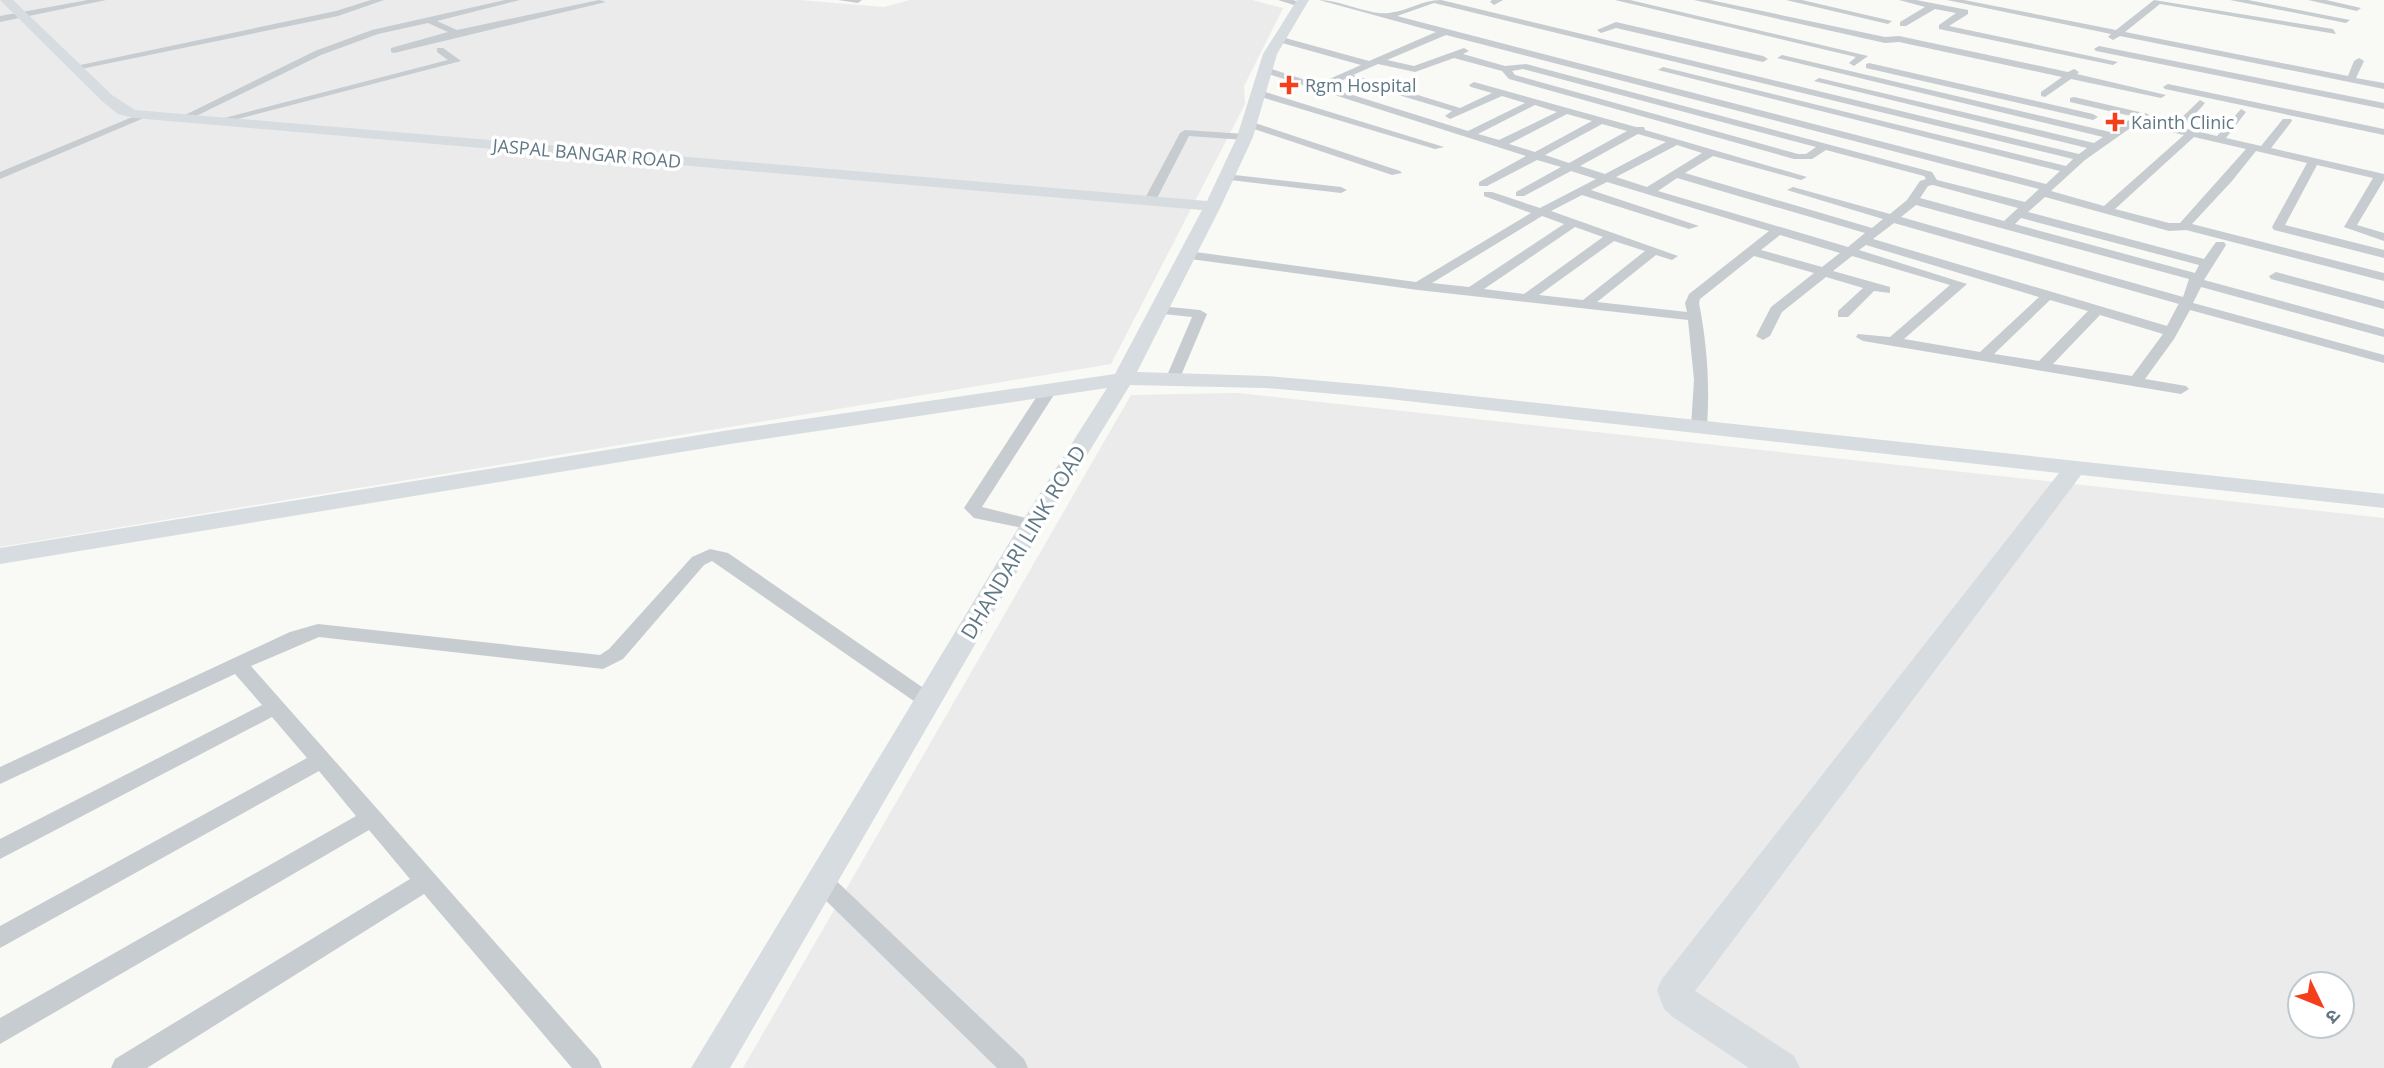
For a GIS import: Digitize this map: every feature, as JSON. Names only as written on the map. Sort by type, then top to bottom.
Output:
[{"type":"street","name":"JASPAL BANGAR ROAD","points":[[6,0],[123,111],[146,115],[1213,206]]},
{"type":"street","points":[[0,19],[102,0]]},
{"type":"street","points":[[76,67],[338,13],[380,0]]},
{"type":"street","points":[[184,118],[318,53],[375,32],[516,0]]},
{"type":"street","points":[[394,50],[456,33],[607,3],[583,0]]},
{"type":"street","points":[[842,0],[858,0]]},
{"type":"street","points":[[1387,17],[1432,0],[2081,158]]},
{"type":"street","points":[[1619,0],[1863,56],[1854,63]]},
{"type":"street","points":[[1664,0],[1782,26]]},
{"type":"street","points":[[1698,0],[1885,40],[1927,40],[2080,66],[2166,89]]},
{"type":"street","points":[[1745,0],[2070,75],[2166,89],[2384,132]]},
{"type":"street","points":[[1790,0],[1873,18],[1885,16]]},
{"type":"street","points":[[1814,5],[1823,0]]},
{"type":"street","points":[[1894,6],[1904,0],[2199,59]]},
{"type":"street","points":[[1951,0],[2123,28]]},
{"type":"street","points":[[1994,0],[2209,50],[2384,86]]},
{"type":"street","points":[[2196,8],[2205,0]]},
{"type":"street","points":[[2234,0],[2346,20]]},
{"type":"street","points":[[2312,0],[2360,3]]},
{"type":"street","points":[[1302,1],[1387,17],[2046,191],[2169,227],[2186,226],[2384,277]]},
{"type":"street","name":"DHANDARI LINK ROAD","points":[[710,1068],[1032,525],[1123,379],[1213,206],[1247,130],[1261,81],[1278,39],[1302,1]]},
{"type":"street","points":[[2045,94],[2159,1],[2310,33]]},
{"type":"street","points":[[2235,15],[2248,2]]},
{"type":"street","points":[[1844,11],[1854,6]]},
{"type":"street","points":[[1903,24],[1933,6]]},
{"type":"street","points":[[2149,8],[2310,33],[2333,32]]},
{"type":"street","points":[[1927,40],[1963,12]]},
{"type":"street","points":[[2310,33],[2324,16]]},
{"type":"street","points":[[427,19],[456,33]]},
{"type":"street","points":[[1601,30],[1616,25],[1763,59]]},
{"type":"street","points":[[1943,28],[2384,117]]},
{"type":"street","points":[[1318,87],[1444,32]]},
{"type":"street","points":[[1648,52],[1673,38]]},
{"type":"street","points":[[1278,39],[1373,62],[1415,69],[1485,43]]},
{"type":"street","points":[[1889,48],[2153,105]]},
{"type":"street","points":[[2099,49],[2384,106]]},
{"type":"street","points":[[218,121],[456,61],[440,50]]},
{"type":"street","points":[[2006,226],[2081,158],[2133,120],[2142,119],[2179,75],[2209,50]]},
{"type":"street","points":[[2093,117],[1854,63],[1783,53],[2111,136]]},
{"type":"street","points":[[1455,55],[1505,69],[1522,66],[1928,174],[1933,182]]},
{"type":"street","points":[[1882,57],[2045,94],[2192,133],[2382,176],[2350,227],[2384,237]]},
{"type":"street","points":[[2351,79],[2359,61]]},
{"type":"street","points":[[1505,69],[1512,77],[1798,157],[1808,157],[1824,147]]},
{"type":"street","points":[[1663,70],[2069,170]]},
{"type":"street","points":[[1343,75],[1461,111]]},
{"type":"street","points":[[2328,75],[2327,83],[2384,95]]},
{"type":"street","points":[[1819,80],[2096,147]]},
{"type":"street","points":[[1261,81],[1318,87],[1649,191],[1960,284],[1893,342]]},
{"type":"street","points":[[1261,81],[1439,147]]},
{"type":"street","points":[[1474,85],[1801,177]]},
{"type":"street","points":[[1590,99],[1608,90]]},
{"type":"street","points":[[1434,123],[1501,93]]},
{"type":"street","points":[[184,118],[275,97]]},
{"type":"street","points":[[1470,134],[1534,102]]},
{"type":"street","points":[[2176,129],[2200,103]]},
{"type":"street","points":[[1500,144],[1566,111]]},
{"type":"street","points":[[2220,139],[2241,112]]},
{"type":"street","points":[[0,176],[146,115]]},
{"type":"street","points":[[1520,194],[1660,118]]},
{"type":"street","points":[[1601,121],[1537,156],[1485,189],[1541,212],[1672,256]]},
{"type":"street","points":[[2186,226],[2186,220],[2287,121]]},
{"type":"street","points":[[1149,202],[1185,133],[1247,130],[1396,173]]},
{"type":"street","points":[[2106,210],[2192,133]]},
{"type":"street","points":[[1418,286],[1541,212],[1675,142]]},
{"type":"street","points":[[1649,191],[1711,152]]},
{"type":"street","points":[[2314,161],[2277,227],[2384,254]]},
{"type":"street","points":[[1675,174],[2171,332]]},
{"type":"street","points":[[1226,177],[1341,190]]},
{"type":"street","points":[[1763,336],[1776,310],[1913,200],[1924,183],[1933,182],[2206,263]]},
{"type":"street","points":[[1793,190],[2384,359]]},
{"type":"street","points":[[1582,191],[1693,226]]},
{"type":"street","points":[[1913,200],[2384,333]]},
{"type":"street","points":[[1471,292],[1573,223]]},
{"type":"street","points":[[1699,426],[1704,385],[1692,303],[1694,297],[1779,230]]},
{"type":"street","points":[[1527,298],[1612,236]]},
{"type":"street","points":[[2136,381],[2171,332],[2195,279],[2220,245]]},
{"type":"street","points":[[1585,305],[1654,250]]},
{"type":"street","points":[[1752,251],[1879,288],[1843,314]]},
{"type":"street","points":[[1188,255],[1418,286],[1695,317]]},
{"type":"street","points":[[2276,276],[2384,305]]},
{"type":"street","points":[[1983,357],[2048,295]]},
{"type":"street","points":[[1159,310],[1200,314],[1173,378]]},
{"type":"street","points":[[2043,366],[2097,310]]},
{"type":"street","points":[[1863,337],[2181,388]]},
{"type":"street","points":[[0,556],[730,437],[1123,379],[1173,378],[1380,392],[2384,500]]},
{"type":"street","points":[[1032,525],[980,514],[973,508],[1049,390]]},
{"type":"street","points":[[1782,1068],[1686,1006],[1677,998],[1675,990],[2075,467]]},
{"type":"street","points":[[0,776],[306,633],[329,630],[603,662],[617,654],[698,561],[718,555],[928,701]]},
{"type":"street","points":[[238,664],[589,1068]]},
{"type":"street","points":[[0,850],[275,707]]},
{"type":"street","points":[[0,938],[321,760]]},
{"type":"street","points":[[0,1032],[371,818]]},
{"type":"street","points":[[820,880],[1015,1068]]},
{"type":"street","points":[[124,1068],[426,881]]},
{"type":"shaded area","points":[[0,0],[799,0],[884,7],[910,0],[1252,0],[1283,8],[1244,86],[1245,104],[1111,364],[0,547]]},
{"type":"shaded area","points":[[1238,393],[2384,518],[2384,1068],[743,1068],[1131,395]]},
{"type":"place","name":"Rgm Hospital","points":[[1289,85]]},
{"type":"place","name":"Kainth Clinic","points":[[2115,122]]}]
